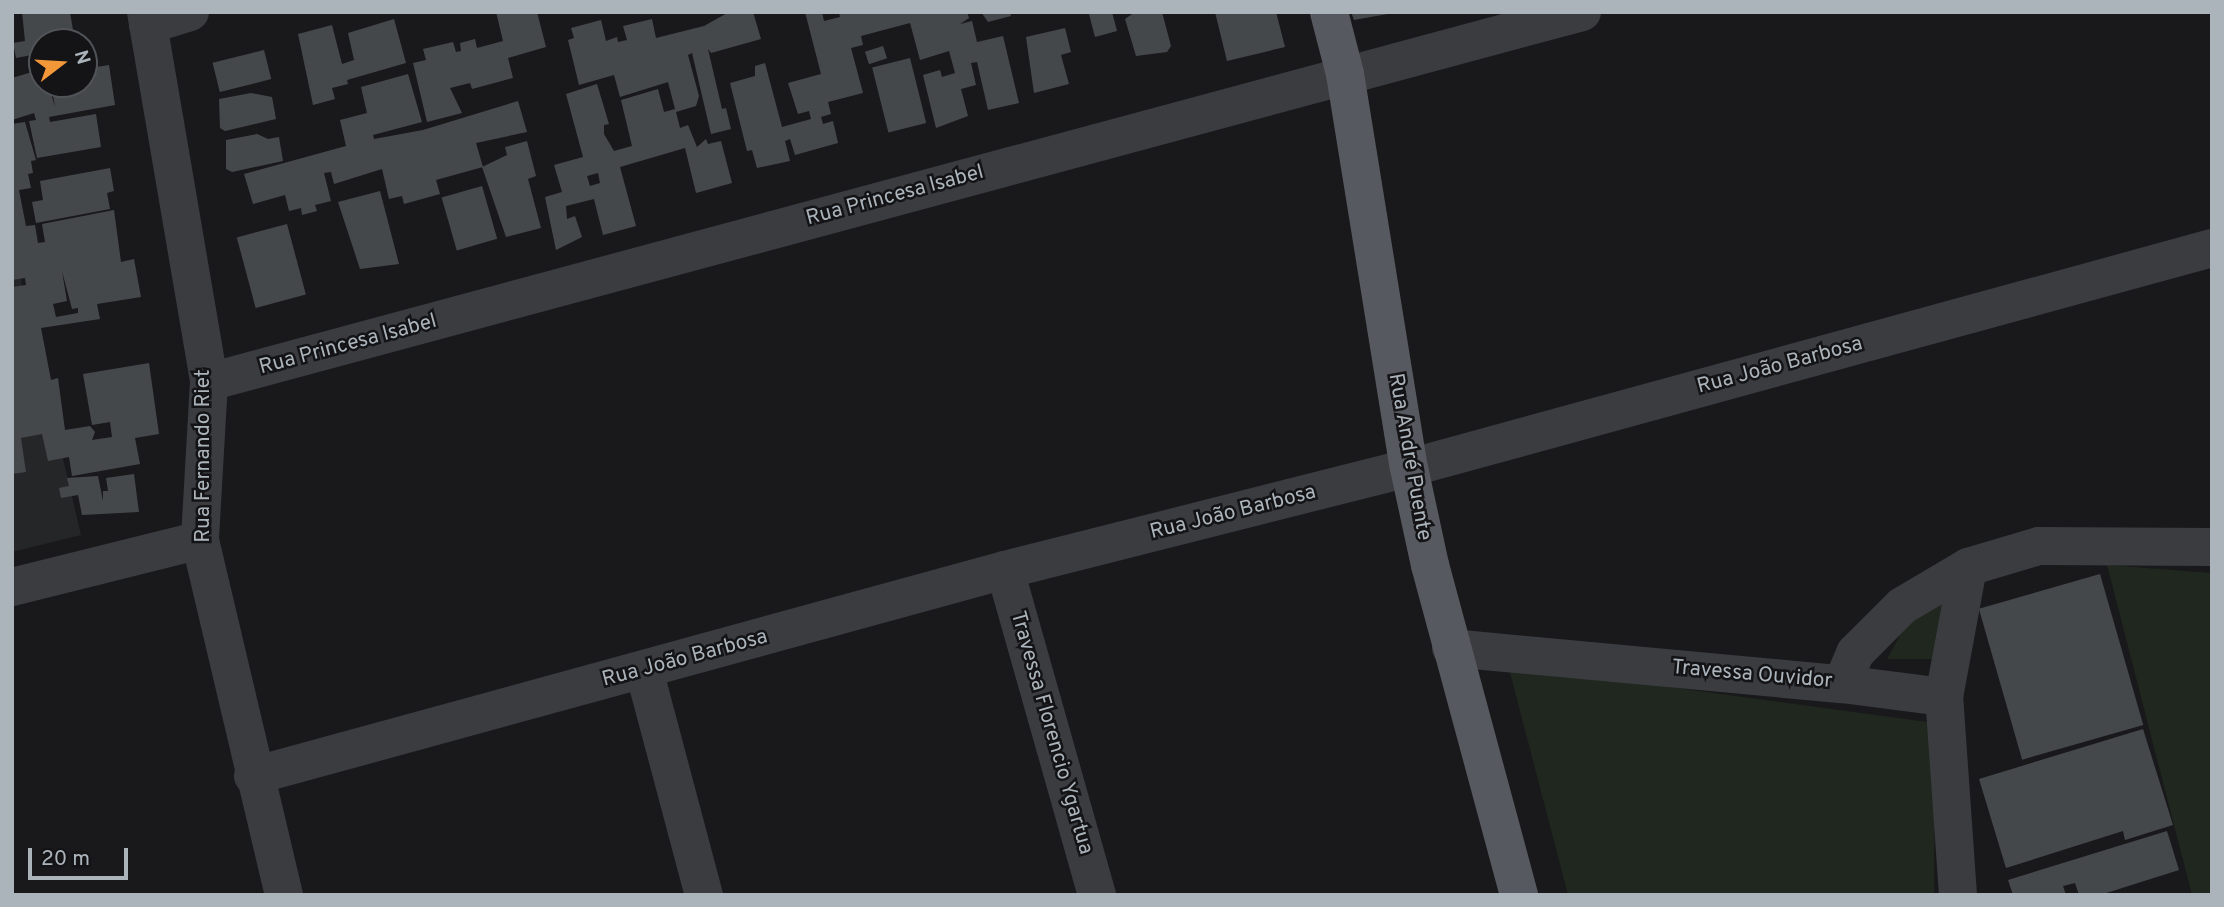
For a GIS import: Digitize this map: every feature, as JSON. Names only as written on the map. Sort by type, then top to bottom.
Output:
[{"type":"main road","name":"Rua André Puente","points":[[1329,12],[1345,74],[1409,468],[1451,648],[1520,895]]},
{"type":"street","points":[[147,18],[190,12]]},
{"type":"street","name":"Rua Princesa Isabel","points":[[209,382],[1582,12]]},
{"type":"street","name":"Rua Fernando Riet","points":[[147,18],[209,382],[200,540],[253,776],[284,895]]},
{"type":"street","name":"Rua João Barbosa","points":[[253,776],[1005,570],[1409,468],[2212,248]]},
{"type":"street","points":[[12,587],[200,540]]},
{"type":"street","name":"Travessa Ouvidor","points":[[1451,648],[1842,684],[1855,653],[1902,606],[1968,567],[2039,547],[2212,547]]},
{"type":"street","points":[[1958,895],[1944,698],[1968,567]]},
{"type":"street","name":"Travessa Florencio Ygartua","points":[[1005,570],[1097,895]]},
{"type":"street","points":[[644,670],[704,895]]},
{"type":"street","points":[[1842,684],[1944,698]]},
{"type":"shaded area","points":[[12,243],[81,535],[12,552]]},
{"type":"shaded area","points":[[2107,565],[2212,573],[2212,895],[2192,895]]},
{"type":"shaded area","points":[[1949,592],[1939,659],[1887,659],[1911,615]]},
{"type":"shaded area","points":[[1508,665],[1935,723],[1934,895],[1568,895]]},
{"type":"building","points":[[22,12],[70,12],[73,28],[28,28],[28,56],[16,58],[13,43],[25,41]]},
{"type":"building","points":[[496,12],[537,12],[546,47],[508,58],[513,78],[472,89],[470,83],[450,88],[462,113],[427,122],[413,63],[426,60],[423,49],[453,42],[456,52],[461,51],[460,43],[475,39],[477,48],[503,41]]},
{"type":"building","points":[[729,12],[753,12],[761,39],[711,53],[708,49],[722,109],[726,108],[731,129],[711,134],[692,53],[688,55],[699,96],[696,106],[676,112],[680,128],[688,125],[697,147],[706,139],[708,144],[721,141],[732,183],[696,193],[685,148],[620,167],[636,226],[603,235],[594,199],[566,206],[567,219],[575,216],[582,237],[556,250],[545,197],[562,192],[554,165],[583,157],[566,94],[597,84],[609,124],[604,125],[604,134],[614,151],[632,146],[621,100],[658,89],[664,112],[675,109],[668,82],[620,97],[614,75],[579,85],[568,40],[574,38],[571,28],[601,20],[606,41],[617,37],[618,42],[627,40],[623,26],[652,19],[656,38],[704,26]],"holes":[[[598,173],[600,183],[590,186],[587,176]]]},
{"type":"building","points":[[805,12],[822,12],[824,21],[840,17],[839,12],[967,12],[969,18],[960,24],[972,21],[977,42],[1003,36],[1019,103],[988,110],[977,62],[971,63],[976,85],[961,89],[968,116],[936,128],[923,75],[940,70],[942,77],[955,73],[949,51],[920,60],[910,23],[861,36],[863,45],[851,48],[863,93],[828,102],[831,114],[821,117],[823,124],[833,121],[838,143],[795,155],[790,139],[785,141],[790,161],[757,168],[752,150],[747,151],[730,83],[755,76],[755,66],[765,63],[782,127],[811,119],[809,111],[798,114],[788,83],[821,74]]},
{"type":"building","points":[[981,12],[1010,12],[1011,16],[988,22]]},
{"type":"building","points":[[1112,12],[1117,31],[1095,37],[1089,14]]},
{"type":"building","points":[[1135,12],[1162,12],[1171,46],[1167,52],[1136,56],[1125,19]]},
{"type":"building","points":[[1215,12],[1276,12],[1285,47],[1227,61]]},
{"type":"building","points":[[1351,12],[1393,12],[1393,13],[1354,20]]},
{"type":"building","points":[[394,19],[406,63],[347,80],[348,84],[332,88],[335,99],[313,105],[298,34],[332,25],[342,64],[354,60],[348,33]]},
{"type":"building","points":[[1065,28],[1071,52],[1061,55],[1069,84],[1034,93],[1026,37]]},
{"type":"building","points":[[883,46],[887,58],[869,64],[865,52]]},
{"type":"building","points":[[264,50],[271,79],[220,92],[213,63]]},
{"type":"building","points":[[910,58],[926,123],[888,132],[872,67]]},
{"type":"building","points":[[109,65],[115,105],[49,117],[50,122],[96,114],[101,147],[37,158],[29,121],[36,120],[34,113],[12,120],[12,78],[28,73],[28,98],[52,98],[55,107],[53,98],[98,98],[98,67]]},
{"type":"building","points":[[408,74],[422,122],[373,135],[374,139],[423,130],[518,101],[527,132],[476,143],[483,167],[436,180],[440,194],[404,204],[402,196],[389,199],[382,169],[334,184],[331,172],[324,173],[331,201],[315,205],[317,211],[302,215],[301,208],[289,211],[285,195],[253,204],[244,174],[346,146],[340,120],[367,113],[361,87]]},
{"type":"building","points":[[251,93],[272,97],[276,119],[225,131],[220,128],[219,99]]},
{"type":"building","points":[[25,122],[36,160],[31,161],[33,173],[28,174],[31,188],[19,190],[26,226],[35,225],[38,243],[45,242],[42,224],[114,210],[121,262],[134,259],[141,297],[97,304],[100,319],[41,328],[51,380],[58,378],[65,430],[90,426],[95,432],[92,440],[112,437],[110,422],[92,425],[83,374],[149,363],[159,434],[135,438],[140,464],[72,476],[69,457],[48,461],[42,434],[21,438],[26,472],[12,474],[12,287],[26,285],[25,278],[12,280],[12,124]],"holes":[[[62,271],[72,309],[78,308],[78,313],[56,317],[53,304],[67,301]]]},
{"type":"building","points":[[257,134],[268,139],[279,137],[283,161],[232,172],[226,169],[226,140]]},
{"type":"building","points":[[527,141],[536,176],[528,179],[541,228],[506,237],[482,167],[507,155],[505,147]]},
{"type":"building","points":[[110,168],[114,191],[107,193],[110,209],[36,223],[32,202],[43,200],[40,181]]},
{"type":"building","points":[[482,186],[497,239],[457,250],[442,198]]},
{"type":"building","points":[[380,191],[399,264],[360,269],[338,202]]},
{"type":"building","points":[[287,224],[306,295],[256,308],[237,237]]},
{"type":"building","points":[[134,474],[139,512],[82,515],[78,495],[61,498],[59,488],[69,486],[67,478],[98,476],[103,501],[103,491],[108,491],[106,478]]},
{"type":"building","points":[[2100,574],[2143,725],[2022,760],[1979,609]]},
{"type":"building","points":[[2143,729],[2173,825],[2125,840],[2123,831],[2006,868],[1979,779]]},
{"type":"building","points":[[2167,831],[2179,870],[2100,895],[2079,895],[2075,883],[2063,886],[2066,895],[2013,895],[2008,880]]}]
